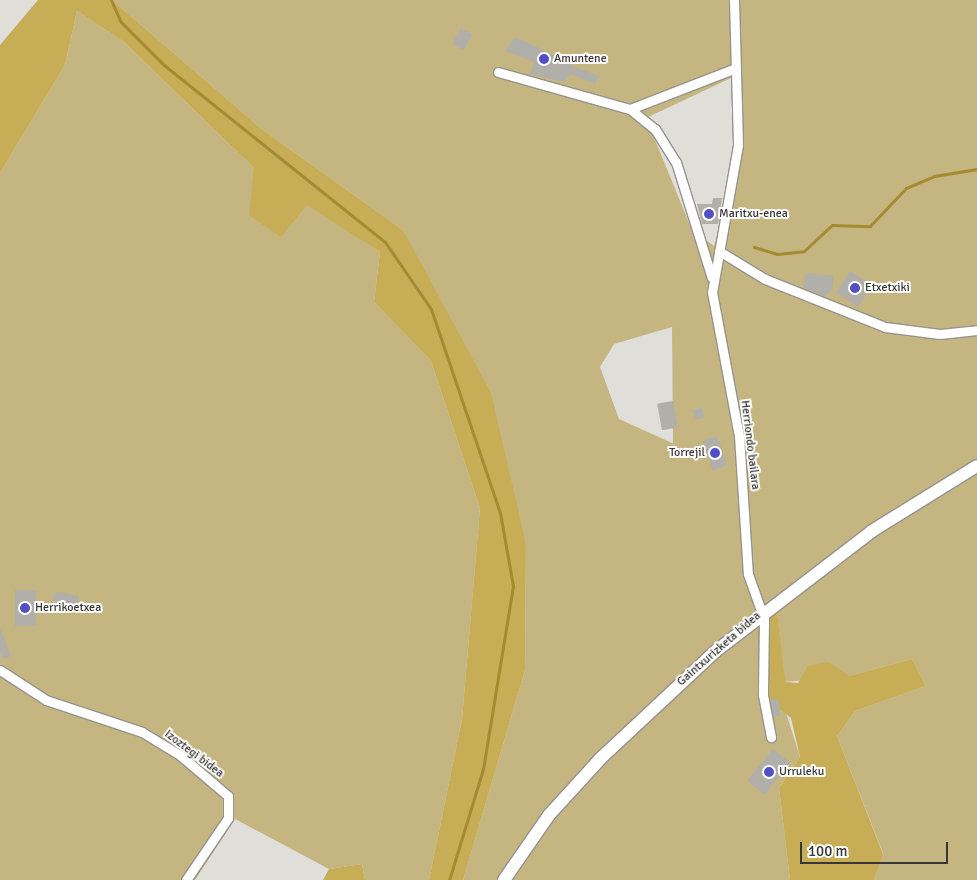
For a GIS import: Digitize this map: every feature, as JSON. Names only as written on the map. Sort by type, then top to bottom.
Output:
[{"type":"main road","name":"Gaintxurizketa bidea","points":[[504,880],[549,815],[600,758],[761,612],[872,531],[977,466]]},
{"type":"street","name":"Herriondo bailara","points":[[734,0],[733,69],[738,146],[734,186],[712,281],[739,436],[748,574],[761,612],[764,709],[771,738]]},
{"type":"street","points":[[630,109],[733,69]]},
{"type":"street","points":[[498,72],[630,109],[655,129],[676,162],[712,281]]},
{"type":"street","points":[[719,251],[765,279],[885,327],[940,334],[977,330]]},
{"type":"street","name":"Izoztegi bidea","points":[[0,670],[46,700],[148,736],[228,796],[228,818],[186,880]]},
{"type":"shaded area","points":[[38,0],[112,0],[263,130],[403,230],[491,393],[526,544],[525,670],[463,880],[429,880],[462,719],[480,508],[431,361],[374,302],[380,252],[307,205],[281,237],[249,215],[254,168],[124,42],[77,11],[65,65],[0,173],[0,45]]},
{"type":"shaded area","points":[[112,0],[977,0],[977,880],[874,880],[883,853],[837,736],[855,711],[926,686],[912,659],[849,676],[784,682],[777,610],[757,621],[800,757],[779,788],[790,880],[463,880],[525,670],[526,544],[403,230],[263,130]],"holes":[[[731,78],[736,171],[714,246],[692,230],[646,118]],[[672,327],[673,443],[619,419],[600,367],[614,344]]]},
{"type":"shaded area","points":[[77,11],[124,42],[254,168],[380,252],[374,302],[431,361],[480,508],[462,719],[429,880],[365,880],[362,864],[329,869],[235,819],[195,880],[0,880],[0,173],[65,65]]},
{"type":"shaded area","points":[[777,610],[785,682],[798,683],[808,666],[829,662],[849,676],[912,659],[926,686],[855,711],[837,736],[883,854],[874,880],[790,880],[779,788],[800,757],[791,718],[760,693],[757,621]]},
{"type":"shaded area","points":[[362,864],[365,880],[323,880],[329,869]]},
{"type":"building","points":[[461,28],[472,34],[464,50],[452,44]]},
{"type":"building","name":"Amuntene","points":[[515,37],[560,58],[559,61],[599,76],[595,84],[571,74],[564,82],[530,74],[534,62],[505,51]]},
{"type":"building","name":"Maritxu-enea","points":[[713,198],[722,198],[718,224],[702,224],[697,204],[712,204]]},
{"type":"building","name":"Etxetxiki","points":[[850,271],[872,285],[858,307],[836,293]]},
{"type":"building","points":[[806,273],[834,276],[832,290],[825,296],[803,288]]},
{"type":"building","points":[[673,401],[678,428],[662,430],[657,404]]},
{"type":"building","points":[[702,408],[704,418],[695,420],[693,410]]},
{"type":"building","name":"Torrejil","points":[[717,436],[727,465],[713,470],[703,441]]},
{"type":"building","name":"Herrikoetxea","points":[[15,590],[36,590],[36,626],[15,626]]},
{"type":"building","points":[[55,591],[79,596],[77,606],[53,601]]},
{"type":"building","points":[[0,628],[11,656],[3,659],[0,652]]},
{"type":"building","points":[[779,699],[780,716],[773,716],[770,700]]},
{"type":"building","name":"Urruleku","points":[[773,749],[790,763],[764,795],[747,781]]},
{"type":"waterway","points":[[111,0],[121,22],[164,65],[385,242],[431,309],[500,513],[513,586],[483,769],[449,880]]},
{"type":"waterway","points":[[754,247],[777,254],[804,251],[832,225],[870,226],[906,188],[934,176],[977,169]]},
{"type":"place","name":"Amuntene","points":[[544,59]]},
{"type":"place","name":"Maritxu-enea","points":[[709,214]]},
{"type":"place","name":"Etxetxiki","points":[[855,288]]},
{"type":"place","name":"Torrejil","points":[[715,453]]},
{"type":"place","name":"Herrikoetxea","points":[[25,608]]},
{"type":"place","name":"Urruleku","points":[[769,772]]}]
